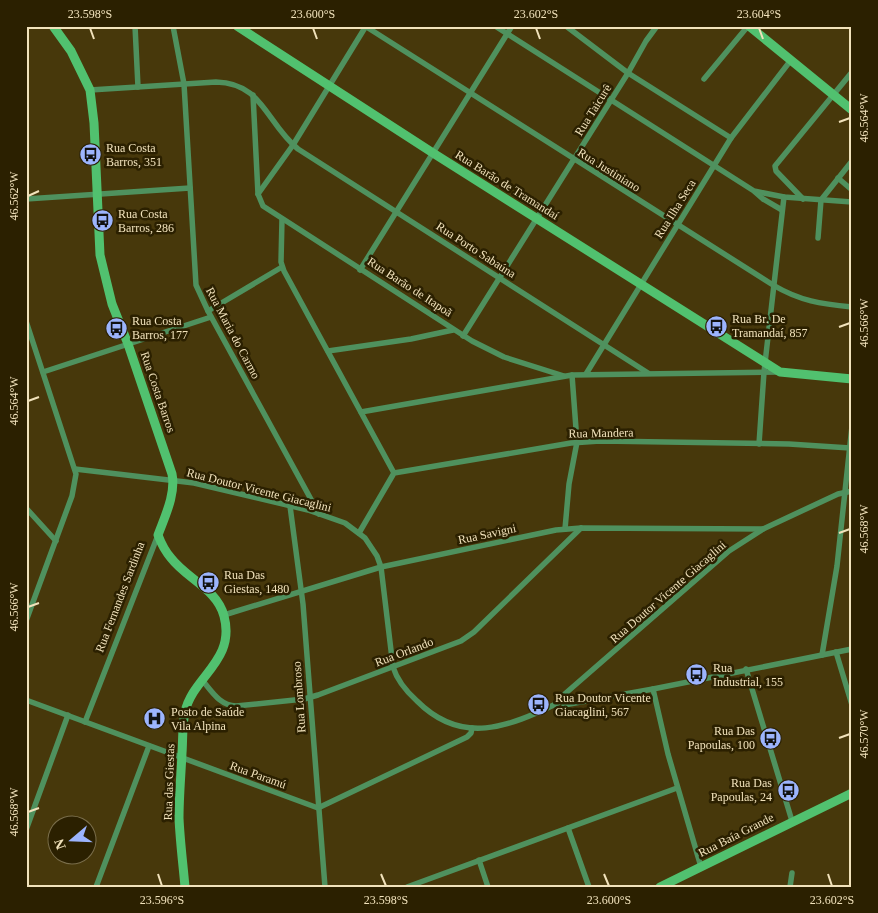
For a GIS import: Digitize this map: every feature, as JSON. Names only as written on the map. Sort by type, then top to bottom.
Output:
[{"type":"main road","name":"Rua Costa Barros","points":[[53,26],[71,51],[90,90],[94,123],[100,255],[104,274],[112,304],[128,344],[170,466],[173,480]]},
{"type":"main road","name":"Rua Barão de Tramandaí","points":[[237,26],[641,285],[764,367]]},
{"type":"main road","points":[[749,26],[852,110]]},
{"type":"main road","points":[[764,367],[780,372],[852,379]]},
{"type":"main road","name":"Rua Fernandes Sardinha","points":[[158,535],[170,497],[173,480]]},
{"type":"main road","points":[[158,535],[171,559],[207,590],[220,606],[224,615]]},
{"type":"main road","name":"Rua das Giestas","points":[[185,887],[179,818],[185,713],[194,692],[218,660],[224,648],[226,635],[224,615]]},
{"type":"main road","name":"Rua Baía Grande","points":[[660,887],[852,793]]},
{"type":"street","points":[[135,26],[138,87]]},
{"type":"street","name":"Rua Maria do Carmo","points":[[173,26],[184,84],[194,272],[198,292],[319,514]]},
{"type":"street","points":[[258,194],[293,145],[366,26]]},
{"type":"street","name":"Rua Justiniano","points":[[366,26],[573,160],[773,285],[807,301],[852,306]]},
{"type":"street","points":[[495,26],[782,210]]},
{"type":"street","points":[[360,270],[512,26]]},
{"type":"street","points":[[566,26],[628,73],[731,138]]},
{"type":"street","name":"Rua Taicurê","points":[[463,336],[628,73],[646,40],[657,26]]},
{"type":"street","points":[[704,79],[749,26]]},
{"type":"street","name":"Rua Ilha Seca","points":[[586,374],[731,138],[791,60]]},
{"type":"street","points":[[803,199],[776,172],[775,166],[852,72]]},
{"type":"street","points":[[90,90],[225,82],[242,87],[253,95],[258,194]]},
{"type":"street","name":"Rua Porto Sabaúna","points":[[253,95],[293,145],[397,210],[648,373]]},
{"type":"street","points":[[818,238],[821,200],[852,161]]},
{"type":"street","points":[[838,178],[852,190]]},
{"type":"street","points":[[26,199],[190,188]]},
{"type":"street","points":[[754,191],[784,197],[852,202]]},
{"type":"street","name":"Rua Barão de Itapoã","points":[[258,194],[263,206],[463,336],[504,357],[564,376]]},
{"type":"street","points":[[759,444],[764,367],[784,197]]},
{"type":"street","points":[[282,219],[282,267],[394,473],[359,533]]},
{"type":"street","points":[[43,372],[210,314],[282,267]]},
{"type":"street","points":[[26,321],[74,469],[75,483],[72,496],[26,621]]},
{"type":"street","points":[[328,351],[453,330]]},
{"type":"street","points":[[361,412],[572,375],[764,367]]},
{"type":"street","points":[[565,529],[577,442],[572,375]]},
{"type":"street","points":[[822,655],[834,594],[852,426]]},
{"type":"street","name":"Rua Mandera","points":[[394,473],[577,442],[808,444],[850,448]]},
{"type":"street","name":"Rua Doutor Vicente Giacaglini","points":[[74,469],[194,483],[319,514],[345,524],[359,533],[377,556],[381,567],[393,667],[399,680],[423,708],[452,724],[472,728],[492,728],[506,725],[561,702],[714,562],[763,529],[845,492],[852,491]]},
{"type":"street","name":"Rua Lombroso","points":[[290,506],[302,591],[324,887]]},
{"type":"street","points":[[27,508],[56,541]]},
{"type":"street","name":"Rua Orlando","points":[[203,681],[221,702],[228,705],[236,706],[309,698],[461,641],[468,637],[581,528]]},
{"type":"street","name":"Rua Savigni","points":[[224,615],[381,567],[565,529],[763,529]]},
{"type":"street","name":"Rua Fernandes Sardinha","points":[[85,722],[158,535]]},
{"type":"street","points":[[561,702],[653,689],[852,649]]},
{"type":"street","points":[[836,652],[852,705]]},
{"type":"street","points":[[746,670],[792,821]]},
{"type":"street","points":[[653,689],[677,788],[701,867]]},
{"type":"street","name":"Rua Paramú","points":[[26,700],[318,808]]},
{"type":"street","points":[[26,830],[68,716]]},
{"type":"street","points":[[318,808],[468,737],[472,728]]},
{"type":"street","points":[[96,887],[149,746]]},
{"type":"street","points":[[407,887],[677,788]]},
{"type":"street","points":[[568,828],[589,887]]},
{"type":"street","points":[[479,860],[488,887]]},
{"type":"street","points":[[790,887],[792,873]]},
{"type":"place","name":"Rua Costa Barros, 351","points":[[90,155]]},
{"type":"place","name":"Rua Costa Barros, 286","points":[[102,221]]},
{"type":"place","name":"Rua Br. De Tramandaí, 857","points":[[716,326]]},
{"type":"place","name":"Rua Costa Barros, 177","points":[[116,328]]},
{"type":"place","name":"Rua Das Giestas, 1480","points":[[208,582]]},
{"type":"place","name":"Rua Industrial, 155","points":[[697,675]]},
{"type":"place","name":"Rua Doutor Vicente Giacaglini, 567","points":[[539,705]]},
{"type":"place","name":"Posto de Saúde Vila Alpina","points":[[155,719]]},
{"type":"place","name":"Rua Das Papoulas, 100","points":[[771,738]]},
{"type":"place","name":"Rua Das Papoulas, 24","points":[[788,790]]}]
